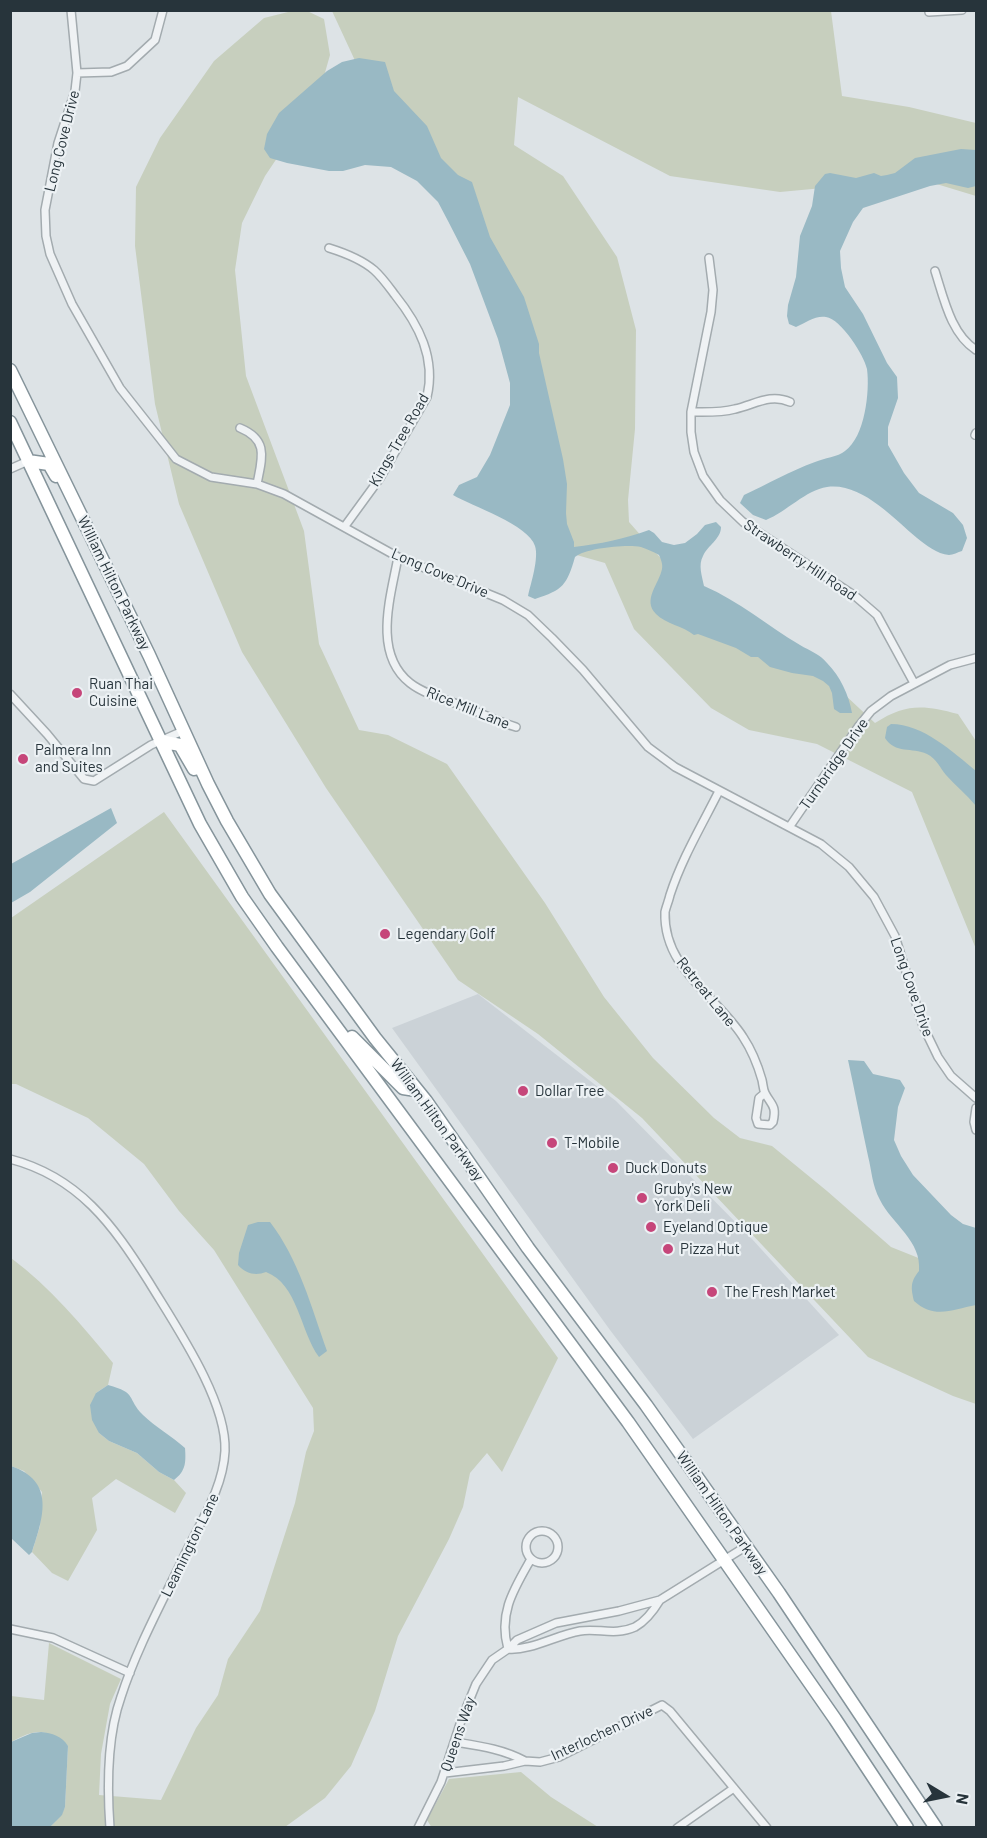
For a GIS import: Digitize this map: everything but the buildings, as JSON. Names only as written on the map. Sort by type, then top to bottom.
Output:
[{"type":"highway","name":"William Hilton Parkway","points":[[10,370],[185,730],[208,784],[270,894],[368,1029],[416,1090],[528,1248],[640,1396],[785,1602],[936,1827]]},
{"type":"highway","name":"William Hilton Parkway","points":[[10,422],[160,741],[220,861],[271,938],[621,1412],[835,1719],[907,1827]]},
{"type":"highway","points":[[28,461],[48,464],[81,518]]},
{"type":"highway","points":[[160,741],[180,745],[227,821]]},
{"type":"highway","points":[[324,1008],[403,1088],[416,1090]]},
{"type":"street","name":"Long Cove Drive","points":[[71,10],[77,73],[75,91],[58,143],[45,210],[46,236],[50,254],[72,304],[120,388],[176,459],[211,477],[257,484],[284,494],[398,557],[503,600],[528,615],[583,670],[648,747],[675,767],[821,844],[849,867],[874,897],[895,936],[923,1026],[938,1057],[951,1076],[976,1098]]},
{"type":"street","points":[[77,73],[111,72],[127,66],[155,40],[163,10]]},
{"type":"street","points":[[929,12],[962,10]]},
{"type":"street","name":"Kings Tree Road","points":[[329,248],[345,253],[374,270],[387,284],[402,303],[424,340],[429,368],[430,386],[427,397],[380,478],[345,526]]},
{"type":"street","name":"Strawberry Hill Road","points":[[709,258],[713,290],[711,312],[691,412],[694,452],[703,476],[720,500],[743,522],[855,596],[877,615],[914,683]]},
{"type":"street","points":[[935,271],[954,324],[963,339],[976,350]]},
{"type":"street","points":[[691,412],[737,409],[770,398],[781,398],[790,402]]},
{"type":"street","points":[[240,428],[251,433],[258,440],[262,450],[257,484]]},
{"type":"street","points":[[10,469],[28,461]]},
{"type":"street","name":"Rice Mill Lane","points":[[398,557],[388,611],[387,634],[398,669],[409,682],[422,690],[492,720],[516,727]]},
{"type":"street","name":"Turnbridge Drive","points":[[790,826],[871,711],[914,683],[950,665],[976,658]]},
{"type":"street","points":[[10,694],[84,779],[94,781],[160,741],[185,730]]},
{"type":"street","name":"Retreat Lane","points":[[719,791],[688,850],[674,884],[665,911],[667,932],[681,966],[744,1038],[765,1093]]},
{"type":"street","points":[[976,1108],[974,1122],[976,1130]]},
{"type":"street","name":"Leamington Lane","points":[[10,1159],[29,1164],[64,1181],[108,1221],[195,1359],[220,1416],[225,1450],[217,1490],[137,1654],[120,1699],[109,1755],[110,1827]]},
{"type":"street","points":[[543,1532],[554,1536],[558,1548],[554,1559],[542,1563],[531,1558],[526,1547],[531,1536],[543,1532]]},
{"type":"street","name":"Queens Way","points":[[418,1827],[445,1773],[461,1720],[476,1684],[492,1660],[517,1640],[556,1623],[619,1611],[660,1600],[745,1547]]},
{"type":"street","points":[[508,1649],[504,1632],[507,1610],[514,1589],[531,1558]]},
{"type":"street","name":"Queens Way","points":[[508,1649],[520,1650],[549,1638],[582,1630],[606,1633],[622,1631],[644,1620],[653,1612],[660,1600]]},
{"type":"street","points":[[10,1629],[53,1638],[130,1672]]},
{"type":"street","name":"Interlochen Drive","points":[[445,1773],[525,1761],[540,1762],[559,1757],[662,1705],[670,1711],[767,1827]]},
{"type":"street","name":"Interlochen Drive","points":[[455,1742],[496,1749],[525,1761]]},
{"type":"street","points":[[676,1827],[734,1788]]},
{"type":"shaded area","points":[[478,994],[616,1101],[752,1239],[839,1335],[693,1439],[610,1330],[392,1028]]},
{"type":"green space","points":[[305,10],[324,19],[330,55],[318,97],[265,176],[242,223],[235,270],[246,376],[304,531],[319,644],[359,730],[388,735],[447,764],[545,903],[604,997],[653,1058],[714,1118],[740,1138],[772,1146],[891,1247],[976,1281],[976,1404],[953,1396],[868,1357],[642,1118],[538,1034],[458,980],[326,788],[242,652],[179,504],[155,404],[135,246],[136,187],[160,138],[214,61],[264,18]]},
{"type":"green space","points":[[332,11],[831,11],[842,96],[909,107],[976,123],[976,196],[920,179],[780,192],[670,176],[518,97],[514,145],[563,176],[617,257],[636,330],[635,429],[628,500],[629,522],[679,579],[813,665],[875,723],[906,709],[935,709],[958,714],[976,741],[976,949],[912,792],[817,744],[749,730],[711,708],[634,629],[605,563],[559,550],[497,283],[377,108]]},
{"type":"green space","points":[[164,812],[558,1358],[502,1472],[487,1453],[470,1473],[463,1507],[449,1539],[398,1636],[375,1711],[351,1766],[325,1798],[285,1827],[50,1827],[65,1807],[68,1746],[53,1736],[40,1732],[28,1734],[11,1742],[11,1696],[44,1700],[49,1643],[121,1679],[110,1704],[101,1754],[99,1795],[161,1800],[196,1728],[218,1695],[228,1659],[260,1611],[295,1503],[306,1452],[314,1431],[313,1408],[214,1250],[179,1211],[144,1164],[88,1118],[16,1084],[11,1084],[11,918]]},
{"type":"green space","points":[[11,1258],[52,1294],[113,1363],[108,1385],[96,1393],[99,1433],[109,1441],[137,1453],[159,1472],[174,1480],[186,1493],[175,1513],[116,1479],[92,1498],[97,1530],[68,1581],[52,1573],[32,1552],[40,1526],[42,1492],[24,1471],[11,1466]]},
{"type":"green space","points":[[521,1772],[551,1797],[598,1827],[432,1828],[427,1820],[449,1779]]},
{"type":"water","points":[[359,58],[385,62],[394,91],[427,126],[441,158],[458,175],[472,182],[490,237],[524,297],[539,344],[539,353],[563,459],[567,484],[567,524],[574,547],[612,541],[649,530],[662,542],[674,545],[685,543],[705,525],[716,522],[721,527],[720,531],[717,539],[705,552],[701,563],[704,586],[729,599],[821,657],[840,680],[852,713],[840,713],[834,709],[832,693],[823,681],[813,676],[770,667],[758,657],[751,657],[736,648],[698,634],[694,635],[656,614],[652,609],[651,598],[662,569],[662,562],[659,555],[643,548],[617,546],[580,554],[575,557],[566,580],[558,589],[535,599],[528,596],[536,557],[535,546],[531,538],[499,517],[453,495],[459,485],[477,477],[490,455],[510,405],[510,383],[498,339],[470,264],[438,202],[417,181],[391,167],[365,165],[343,171],[329,171],[270,158],[264,149],[267,134],[279,113],[327,71],[342,62]]},
{"type":"water","points":[[961,149],[976,150],[976,186],[968,188],[946,183],[930,186],[863,208],[853,222],[840,251],[845,287],[863,314],[887,363],[897,377],[898,398],[888,427],[888,445],[919,493],[953,513],[963,525],[967,538],[962,551],[949,555],[936,551],[876,503],[852,490],[840,487],[827,487],[811,492],[766,520],[753,515],[740,503],[744,495],[797,469],[842,453],[852,444],[862,425],[865,413],[868,389],[867,369],[857,347],[845,331],[832,319],[826,317],[814,318],[796,327],[789,324],[787,316],[796,277],[800,236],[812,206],[815,186],[825,174],[856,178],[874,173],[881,176],[887,175],[895,173],[915,158]]},
{"type":"water","points":[[891,724],[915,729],[937,740],[976,771],[976,806],[930,756],[889,743],[885,738],[887,727]]},
{"type":"water","points":[[111,808],[117,823],[30,892],[11,903],[11,864]]},
{"type":"water","points":[[848,1060],[864,1061],[873,1074],[900,1080],[905,1088],[898,1107],[894,1140],[913,1175],[951,1215],[963,1224],[976,1228],[976,1305],[937,1312],[922,1307],[914,1301],[912,1285],[919,1271],[919,1260],[911,1242],[885,1209],[875,1189]]},
{"type":"water","points":[[270,1222],[297,1268],[327,1351],[319,1357],[292,1297],[285,1287],[277,1278],[266,1272],[251,1273],[238,1265],[239,1253],[248,1225]]},
{"type":"water","points":[[108,1385],[128,1394],[143,1415],[185,1448],[184,1466],[174,1480],[159,1472],[137,1453],[109,1441],[99,1433],[92,1420],[90,1405],[96,1393]]},
{"type":"water","points":[[11,1466],[35,1481],[40,1490],[42,1513],[40,1525],[29,1555],[11,1538]]},
{"type":"water","points":[[41,1732],[56,1736],[68,1746],[65,1807],[62,1815],[50,1827],[11,1827],[11,1742],[32,1733]]},
{"type":"place","name":"Ruan Thai Cuisine","points":[[77,693]]},
{"type":"place","name":"Palmera Inn and Suites","points":[[23,759]]},
{"type":"place","name":"Legendary Golf","points":[[385,934]]},
{"type":"place","name":"Dollar Tree","points":[[523,1091]]},
{"type":"place","name":"T-Mobile","points":[[552,1143]]},
{"type":"place","name":"Duck Donuts","points":[[613,1168]]},
{"type":"place","name":"Gruby's New York Deli","points":[[642,1198]]},
{"type":"place","name":"Eyeland Optique","points":[[651,1227]]},
{"type":"place","name":"Pizza Hut","points":[[668,1249]]},
{"type":"place","name":"The Fresh Market","points":[[712,1292]]}]
